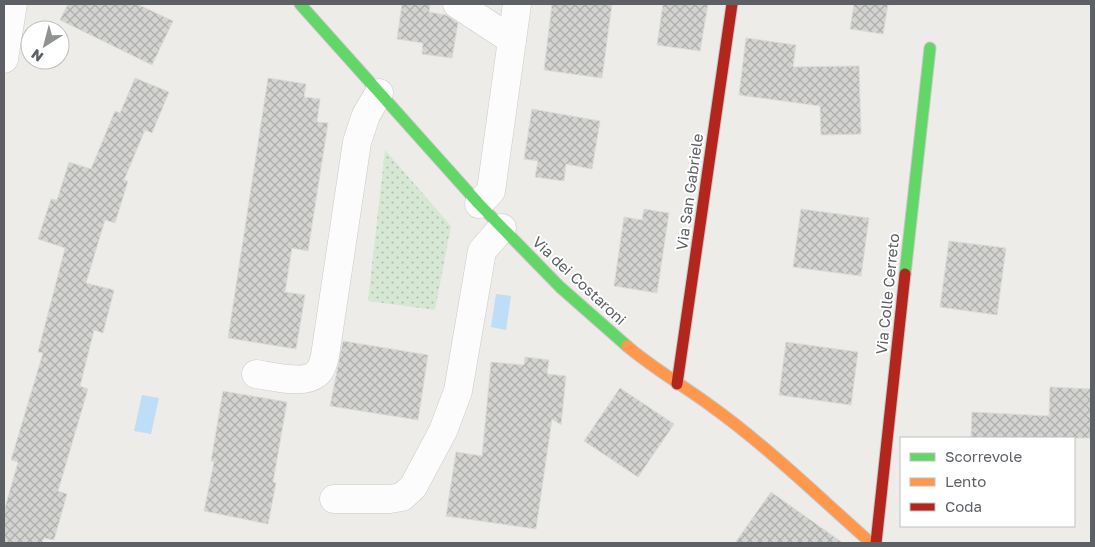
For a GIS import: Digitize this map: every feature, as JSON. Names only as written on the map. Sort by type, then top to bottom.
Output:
[{"type":"street","points":[[4,59],[12,4]]},
{"type":"street","name":"Via dei Costaroni","points":[[300,4],[479,204],[560,287],[629,348],[677,384],[711,406],[762,446],[871,543]]},
{"type":"street","points":[[457,4],[512,40]]},
{"type":"street","points":[[479,204],[491,191],[517,4]]},
{"type":"street","name":"Via San Gabriele","points":[[677,384],[732,4]]},
{"type":"street","name":"Via Colle Cerreto","points":[[876,543],[930,48]]},
{"type":"street","points":[[256,374],[304,380],[316,375],[320,370],[325,356],[355,149],[366,115],[379,93]]},
{"type":"street","points":[[334,499],[390,499],[402,496],[414,487],[440,439],[458,391],[482,251],[502,228]]},
{"type":"green space","points":[[385,150],[451,226],[435,310],[368,301]]},
{"type":"water","points":[[496,294],[511,296],[506,330],[491,327]]},
{"type":"water","points":[[142,395],[159,398],[151,434],[134,431]]},
{"type":"building","points":[[68,4],[137,4],[173,21],[152,65],[70,25],[70,20],[60,20]]},
{"type":"building","points":[[402,4],[430,4],[429,12],[446,15],[458,23],[452,58],[422,54],[423,43],[397,39]]},
{"type":"building","points":[[552,4],[612,4],[602,78],[544,70]]},
{"type":"building","points":[[663,4],[708,4],[700,51],[657,45]]},
{"type":"building","points":[[854,4],[888,4],[883,34],[850,29]]},
{"type":"building","points":[[746,38],[796,45],[793,67],[859,66],[861,134],[821,135],[820,106],[739,95]]},
{"type":"building","points":[[135,78],[169,92],[152,133],[145,130],[124,180],[128,181],[115,223],[105,220],[86,283],[114,290],[103,333],[94,330],[80,386],[88,389],[58,491],[67,494],[54,540],[44,538],[42,543],[4,543],[4,511],[18,462],[11,460],[43,353],[38,352],[65,248],[38,239],[51,199],[57,200],[69,162],[91,169],[115,111],[120,113]]},
{"type":"building","points":[[268,78],[306,84],[304,97],[320,99],[317,122],[328,123],[308,251],[292,248],[285,292],[305,295],[296,349],[228,338]]},
{"type":"building","points":[[532,109],[600,121],[592,169],[566,164],[564,181],[535,177],[538,161],[524,159]]},
{"type":"building","points":[[644,209],[669,213],[657,293],[614,286],[624,217],[642,220]]},
{"type":"building","points":[[801,209],[869,218],[861,276],[793,267]]},
{"type":"building","points":[[949,241],[1006,248],[997,315],[940,307]]},
{"type":"building","points":[[343,341],[428,355],[418,420],[330,406]]},
{"type":"building","points":[[786,342],[858,352],[851,405],[779,395]]},
{"type":"building","points":[[525,357],[549,360],[547,374],[566,376],[561,425],[552,419],[536,529],[446,516],[456,452],[482,456],[491,362],[524,365]]},
{"type":"building","points":[[1050,387],[1091,389],[1091,438],[971,437],[972,412],[1049,416]]},
{"type":"building","points":[[620,388],[674,424],[638,477],[584,441]]},
{"type":"building","points":[[223,391],[287,402],[273,482],[276,483],[268,524],[204,511],[214,462],[211,461]]},
{"type":"building","points":[[771,492],[843,543],[735,543]]},
{"type":"traffic: fast","points":[[300,4],[479,204],[560,287],[627,346]]},
{"type":"traffic: fast","points":[[905,274],[930,48]]},
{"type":"traffic: slow","points":[[627,346],[753,438],[871,543]]},
{"type":"traffic: jam","points":[[677,384],[732,4]]},
{"type":"traffic: jam","points":[[876,543],[905,274]]}]
